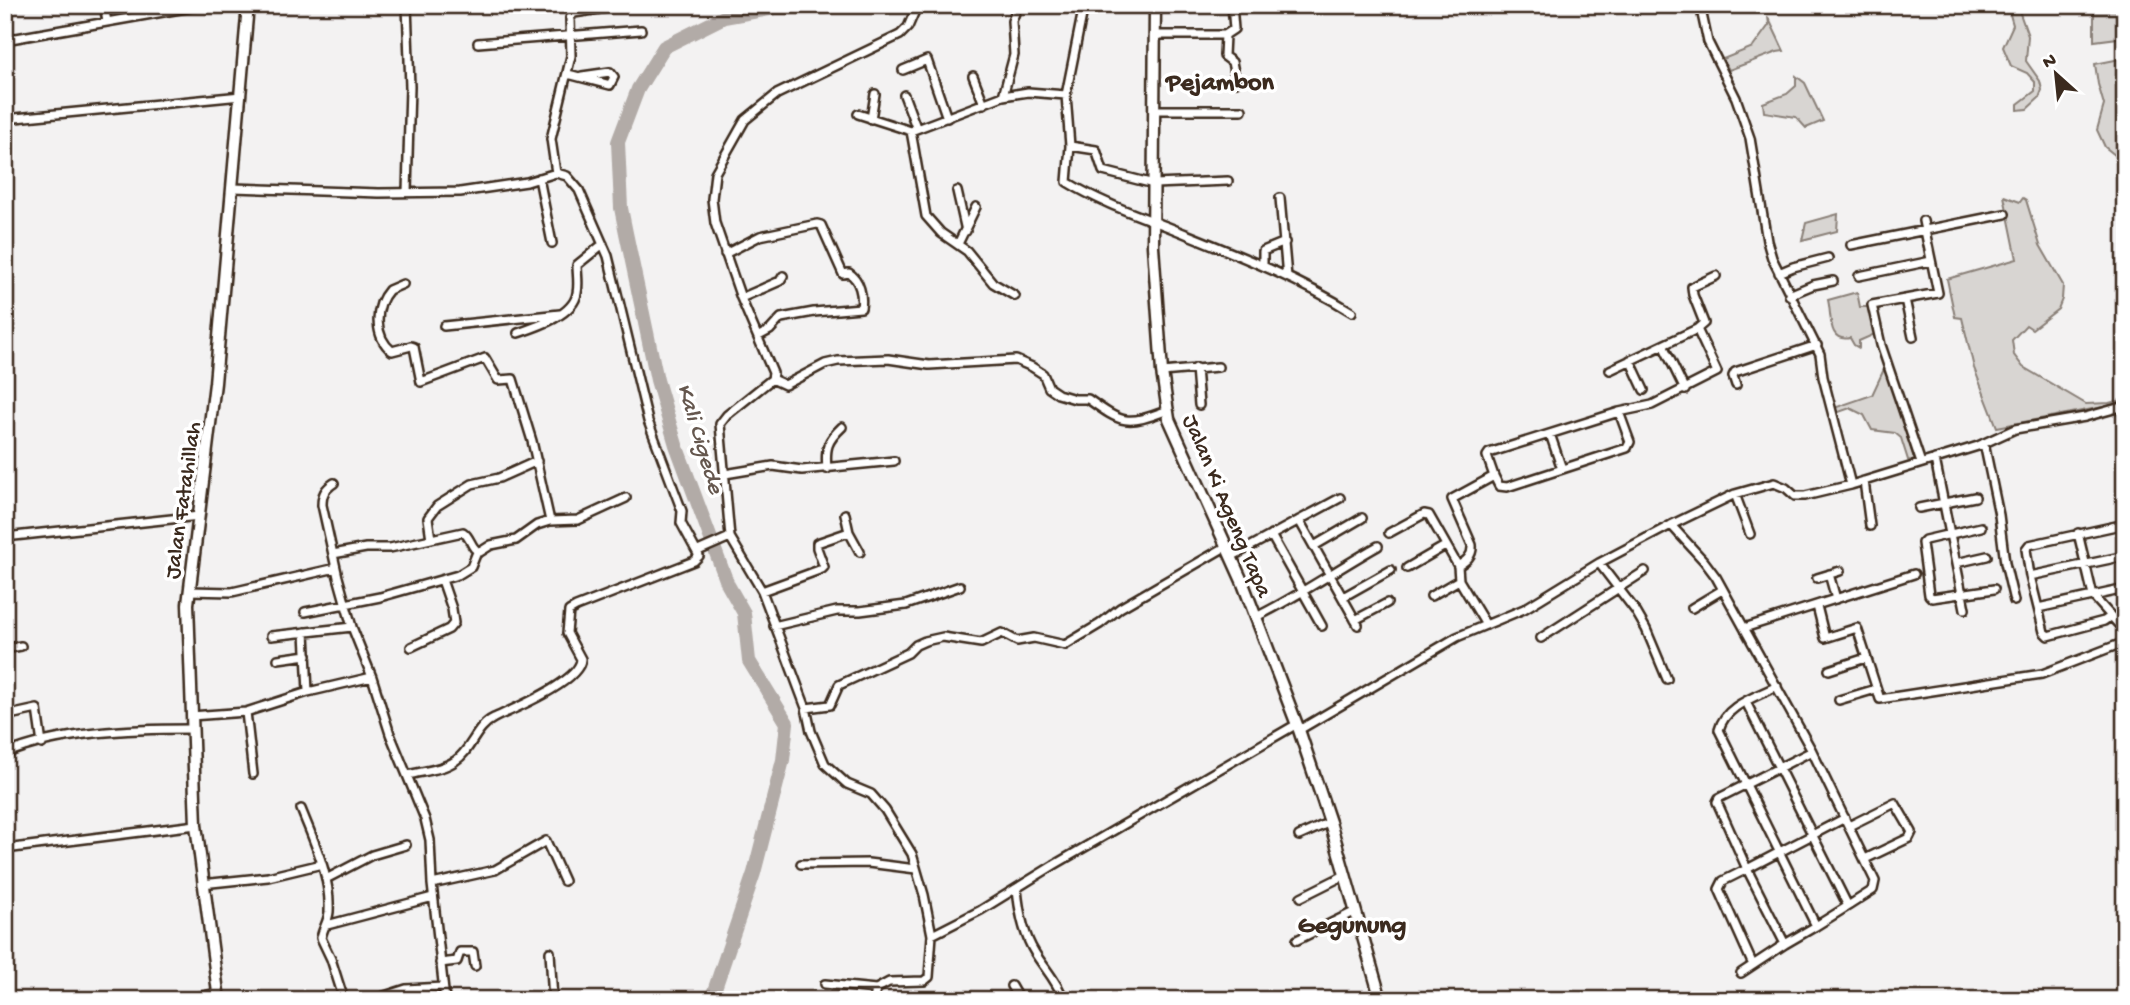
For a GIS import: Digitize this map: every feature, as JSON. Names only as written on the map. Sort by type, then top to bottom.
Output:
[{"type":"street","points":[[104,5],[107,22]]},
{"type":"street","points":[[5,40],[203,5]]},
{"type":"street","points":[[248,7],[294,5]]},
{"type":"street","points":[[407,5],[410,88],[407,192]]},
{"type":"street","points":[[825,984],[876,989],[889,982],[927,980],[931,971],[932,935],[912,854],[871,794],[847,784],[825,764],[762,591],[728,538],[720,424],[727,415],[772,379],[774,373],[725,254],[715,223],[712,200],[715,173],[745,120],[777,94],[900,35],[908,27],[914,13],[911,5]]},
{"type":"street","points":[[1003,96],[1014,55],[1012,21],[1018,5]]},
{"type":"street","points":[[1084,5],[1066,95],[1070,146],[1067,182],[1108,203],[1263,265],[1352,312]]},
{"type":"street","name":"Jalan Ki Ageng Tapa","points":[[1155,5],[1153,221],[1162,372],[1168,410],[1178,443],[1227,546],[1298,727],[1330,822],[1380,997]]},
{"type":"street","points":[[1155,35],[1225,35],[1234,29],[1232,5]]},
{"type":"street","points":[[1700,5],[1709,42],[1736,98],[1750,138],[1767,242],[1789,295],[1816,345],[1851,485]]},
{"type":"street","points":[[556,173],[551,139],[571,56],[570,18],[574,13],[621,6]]},
{"type":"street","name":"Jalan Fatahillah","points":[[218,997],[196,825],[188,591],[212,418],[248,7]]},
{"type":"street","points":[[478,43],[640,30]]},
{"type":"street","points":[[1225,35],[1224,56],[1232,62],[1236,82]]},
{"type":"street","points":[[903,70],[927,60],[947,118]]},
{"type":"street","points":[[568,74],[582,76]]},
{"type":"street","points":[[973,76],[984,104]]},
{"type":"street","points":[[858,114],[913,129],[1003,96],[1028,92],[1066,95]]},
{"type":"street","points":[[871,118],[875,94]]},
{"type":"street","points":[[904,95],[913,129],[925,212],[941,233],[973,256],[993,283],[1015,296]]},
{"type":"street","points":[[5,119],[241,96]]},
{"type":"street","points":[[1154,110],[1242,110]]},
{"type":"street","points":[[1070,146],[1096,150],[1103,171],[1154,184],[1228,181]]},
{"type":"street","points":[[233,188],[379,193],[460,192],[515,184],[556,173],[567,176],[579,190],[608,256],[648,421],[682,511],[681,523],[702,550]]},
{"type":"street","points":[[539,178],[552,243]]},
{"type":"street","points":[[957,191],[966,231]]},
{"type":"street","points":[[1280,198],[1287,277]]},
{"type":"street","points":[[958,244],[976,207]]},
{"type":"street","points":[[1852,244],[2005,214]]},
{"type":"street","points":[[1921,463],[1881,345],[1872,305],[1938,293],[1923,221]]},
{"type":"street","points":[[725,254],[760,236],[817,224],[821,225],[843,274],[853,275],[860,287],[861,308],[781,318],[770,330],[759,336]]},
{"type":"street","points":[[1263,265],[1263,251],[1285,242]]},
{"type":"street","points":[[518,333],[551,321],[561,314],[577,295],[577,265],[603,244]]},
{"type":"street","points":[[1779,273],[1828,258]]},
{"type":"street","points":[[1859,276],[1931,261]]},
{"type":"street","points":[[741,298],[780,281],[783,276]]},
{"type":"street","points":[[1610,370],[1697,329],[1704,323],[1692,287],[1716,276]]},
{"type":"street","points":[[1789,295],[1833,281]]},
{"type":"street","points":[[403,284],[386,293],[378,313],[379,327],[389,349],[414,347],[419,379],[422,382],[486,358],[498,380],[514,380],[537,461],[550,521]]},
{"type":"street","points":[[1905,299],[1913,337]]},
{"type":"street","points":[[444,326],[561,314]]},
{"type":"street","points":[[1619,412],[1629,446],[1507,487],[1499,486],[1487,456],[1489,453],[1619,412],[1652,405],[1717,372],[1697,329]]},
{"type":"street","points":[[1663,345],[1685,390]]},
{"type":"street","points":[[1736,385],[1735,372],[1816,345]]},
{"type":"street","points":[[772,379],[785,385],[825,365],[856,360],[888,359],[929,365],[1016,360],[1043,374],[1049,388],[1058,394],[1075,399],[1088,399],[1118,419],[1133,422],[1168,410]]},
{"type":"street","points":[[1630,360],[1644,390]]},
{"type":"street","points":[[1162,372],[1217,367]]},
{"type":"street","points":[[1196,368],[1199,405]]},
{"type":"street","points":[[932,935],[1457,637],[1524,609],[1599,563],[1671,524],[1735,494],[1774,483],[1799,496],[1851,485],[1984,443],[2015,429],[2085,417],[2125,406]]},
{"type":"street","points":[[827,469],[825,455],[830,439],[842,427]]},
{"type":"street","points":[[1550,434],[1562,469]]},
{"type":"street","points":[[1984,443],[2014,601]]},
{"type":"street","points":[[1935,459],[1965,609]]},
{"type":"street","points":[[431,539],[428,518],[437,506],[472,484],[499,478],[537,461]]},
{"type":"street","points":[[725,474],[773,466],[802,470],[827,469],[894,461]]},
{"type":"street","points":[[1458,566],[1468,559],[1472,545],[1452,499],[1494,477]]},
{"type":"street","points":[[1864,481],[1870,526]]},
{"type":"street","points":[[334,483],[326,488],[322,505],[345,604],[390,734],[422,807],[428,831],[445,1000]]},
{"type":"street","points":[[1735,494],[1751,534]]},
{"type":"street","points":[[1919,508],[1975,497]]},
{"type":"street","points":[[477,552],[491,545],[516,540],[537,525],[550,521],[578,520],[626,498]]},
{"type":"street","points":[[1231,557],[1340,498]]},
{"type":"street","points":[[1389,533],[1426,513],[1458,566],[1459,580],[1486,625]]},
{"type":"street","points":[[845,514],[849,532],[860,552]]},
{"type":"street","points":[[5,537],[199,516]]},
{"type":"street","points":[[1314,546],[1362,518]]},
{"type":"street","points":[[1299,520],[1357,622],[1387,603]]},
{"type":"street","points":[[1671,524],[1704,561],[1777,686],[1866,859],[1876,887],[1741,973]]},
{"type":"street","points":[[2111,616],[2104,621],[2048,636],[2044,632],[2026,562],[2027,547],[2125,524]]},
{"type":"street","points":[[1981,527],[1925,540],[1922,543],[1929,595],[1932,597],[1994,589]]},
{"type":"street","points":[[305,612],[442,580],[468,569],[477,552],[463,532],[390,548],[366,548],[333,554]]},
{"type":"street","points":[[762,591],[824,567],[817,543],[849,532]]},
{"type":"street","points":[[2078,533],[2093,596],[2111,616],[2122,623],[2125,633]]},
{"type":"street","points":[[1271,535],[1322,626]]},
{"type":"street","points":[[408,775],[454,762],[467,750],[486,722],[542,697],[578,668],[581,659],[567,633],[569,611],[694,561],[702,550],[728,538]]},
{"type":"street","points":[[806,708],[830,705],[839,685],[908,653],[918,644],[936,638],[951,637],[981,643],[1002,633],[1017,641],[1034,638],[1065,645],[1100,624],[1120,608],[1227,546]]},
{"type":"street","points":[[1256,617],[1378,546]]},
{"type":"street","points":[[1407,568],[1446,546]]},
{"type":"street","points":[[1956,563],[1987,556]]},
{"type":"street","points":[[2030,576],[2125,556]]},
{"type":"street","points":[[1599,563],[1635,610],[1667,678]]},
{"type":"street","points":[[188,591],[232,592],[336,568]]},
{"type":"street","points":[[1343,597],[1391,570]]},
{"type":"street","points":[[1817,578],[1840,570]]},
{"type":"street","points":[[1541,638],[1645,571]]},
{"type":"street","points":[[1829,574],[1836,599]]},
{"type":"street","points":[[1744,628],[1914,574]]},
{"type":"street","points":[[411,648],[449,629],[454,622],[442,580]]},
{"type":"street","points":[[1431,596],[1459,580]]},
{"type":"street","points":[[774,626],[837,611],[860,611],[906,604],[960,586]]},
{"type":"street","points":[[2038,608],[2125,589]]},
{"type":"street","points":[[1692,608],[1722,590]]},
{"type":"street","points":[[1816,606],[1825,638],[1857,628],[1880,699],[2042,674],[2125,642]]},
{"type":"street","points":[[271,636],[352,627]]},
{"type":"street","points":[[305,632],[308,692]]},
{"type":"street","points":[[5,649],[22,646]]},
{"type":"street","points":[[278,659],[307,656]]},
{"type":"street","points":[[1829,670],[1866,658]]},
{"type":"street","points":[[191,716],[246,712],[308,692],[372,677]]},
{"type":"street","points":[[1777,686],[1726,714],[1719,730],[1816,926]]},
{"type":"street","points":[[1839,700],[1876,689]]},
{"type":"street","points":[[1746,702],[1848,906]]},
{"type":"street","points":[[5,716],[37,709],[43,744]]},
{"type":"street","points":[[246,712],[253,774]]},
{"type":"street","points":[[5,754],[84,735],[136,729],[191,729]]},
{"type":"street","points":[[1785,944],[1717,802],[1719,798],[1812,751]]},
{"type":"street","points":[[1753,965],[1719,890],[1723,881],[1813,836],[1895,803],[1912,832],[1909,838],[1866,859]]},
{"type":"street","points":[[301,809],[326,879],[329,895],[327,925],[321,936],[344,1000]]},
{"type":"street","points":[[1299,836],[1330,822]]},
{"type":"street","points":[[5,849],[196,825]]},
{"type":"street","points":[[432,884],[495,870],[546,841],[564,881]]},
{"type":"street","points":[[326,879],[372,855],[406,845]]},
{"type":"street","points":[[801,864],[868,863],[916,869]]},
{"type":"street","points":[[202,884],[268,877],[322,864]]},
{"type":"street","points":[[1301,897],[1345,876]]},
{"type":"street","points":[[1017,889],[1021,917],[1030,945],[1052,975],[1063,997],[1033,1000]]},
{"type":"street","points":[[327,925],[433,897]]},
{"type":"street","points":[[1297,940],[1356,911]]},
{"type":"street","points":[[440,963],[457,961],[460,952],[471,950],[475,966]]},
{"type":"street","points":[[550,952],[553,1000]]},
{"type":"street","points":[[372,1000],[406,989],[443,986]]},
{"type":"street","points":[[1011,986],[1019,1000]]},
{"type":"street","points":[[874,1000],[876,989]]},
{"type":"street","points":[[184,1000],[218,997]]},
{"type":"street","points":[[1367,1000],[1380,997]]},
{"type":"shaded area","points":[[1995,5],[2017,5],[2028,36],[2026,61],[2040,81],[2042,90],[2039,98],[2027,109],[2018,110],[2018,104],[2035,91],[2035,82],[2027,73],[2011,66],[2003,47],[2013,25],[2009,11]]},
{"type":"shaded area","points":[[2094,5],[2125,5],[2125,37],[2094,41]]},
{"type":"shaded area","points":[[1768,17],[1784,51],[1729,70],[1723,59],[1753,47],[1769,25]]},
{"type":"shaded area","points":[[2125,58],[2125,159],[2121,160],[2105,147],[2097,130],[2104,105],[2095,64]]},
{"type":"shaded area","points":[[1796,76],[1805,83],[1823,121],[1806,128],[1796,117],[1764,112],[1763,103],[1787,94],[1796,86]]},
{"type":"shaded area","points":[[2004,196],[2020,202],[2023,198],[2026,200],[2040,245],[2063,285],[2058,309],[2032,329],[2026,325],[2012,340],[2014,355],[2023,367],[2086,404],[2122,400],[2124,403],[1997,427],[1974,368],[1962,318],[1955,317],[1947,279],[2017,259]]},
{"type":"shaded area","points":[[1838,214],[1837,231],[1802,240],[1806,223]]},
{"type":"shaded area","points":[[1857,292],[1860,307],[1868,307],[1875,334],[1859,341],[1859,348],[1850,338],[1837,336],[1834,332],[1828,300]]},
{"type":"shaded area","points":[[1885,367],[1915,461],[1908,460],[1901,438],[1895,433],[1872,430],[1864,415],[1850,408],[1836,413],[1834,408],[1872,395]]},
{"type":"waterway","name":"Kali Cigede","points":[[711,1000],[754,873],[783,760],[787,723],[749,661],[744,613],[728,585],[676,445],[657,380],[621,208],[618,142],[638,89],[664,47],[724,17],[775,8],[825,8],[830,5]]},
{"type":"district","name":"Pejambon","points":[[1220,80]]},
{"type":"district","name":"Gegunung","points":[[1352,923]]}]
